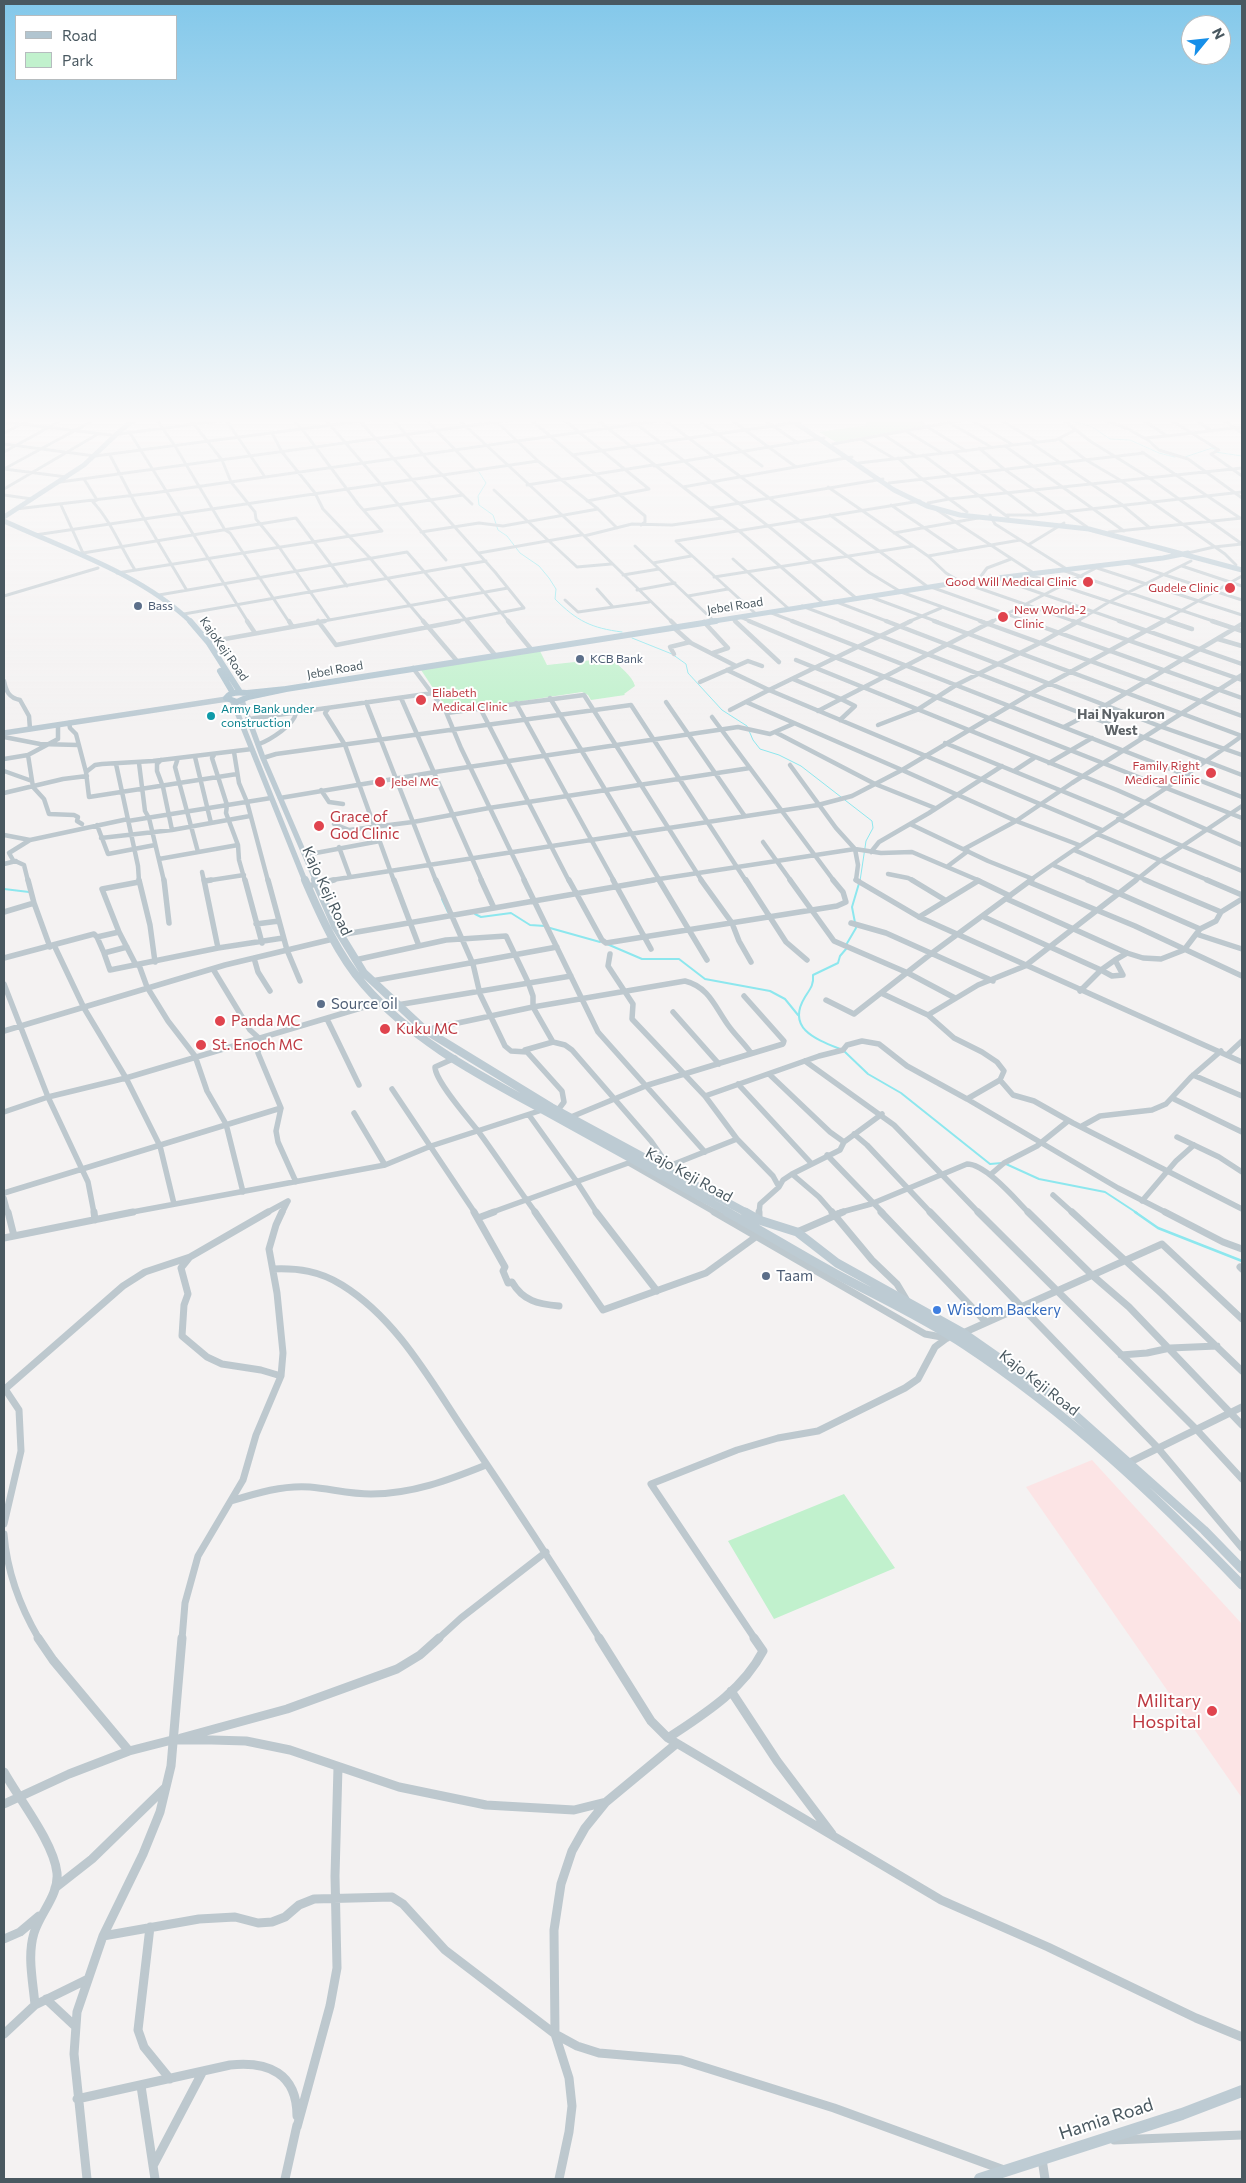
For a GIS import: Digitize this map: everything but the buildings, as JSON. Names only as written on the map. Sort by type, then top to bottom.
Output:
[{"type":"main road","points":[[1030,521],[1089,529],[1240,567]]},
{"type":"main road","points":[[1041,521],[1087,527],[1185,553]]},
{"type":"main road","name":"KajoKeji Road","points":[[4,523],[118,573],[159,595],[184,614],[208,642],[237,697]]},
{"type":"main road","name":"KajoKeji Road","points":[[4,523],[144,590],[177,614],[193,632],[237,697]]},
{"type":"main road","name":"Jebel Road","points":[[4,735],[30,729],[834,601],[961,582],[1062,569],[1094,567],[1185,553]]},
{"type":"main road","name":"Kajo Keji Road","points":[[237,697],[249,719],[271,798],[336,937],[364,984],[394,1015],[446,1048],[759,1220],[797,1232],[838,1263],[906,1299],[963,1333],[1056,1398],[1130,1462],[1206,1532],[1242,1569]]},
{"type":"main road","name":"Kajo Keji Road","points":[[237,697],[256,746],[305,855],[312,885]]},
{"type":"main road","name":"Kajo Keji Road","points":[[336,937],[372,982],[455,1058],[632,1162],[919,1317],[975,1352],[1038,1398],[1103,1452],[1196,1537],[1242,1585]]},
{"type":"main road","name":"Hamia Road","points":[[980,2179],[1182,2114],[1242,2091]]},
{"type":"street","points":[[69,521],[83,553]]},
{"type":"street","points":[[107,521],[120,547],[135,570]]},
{"type":"street","points":[[35,535],[127,521]]},
{"type":"street","points":[[146,521],[186,590]]},
{"type":"street","points":[[183,521],[255,633]]},
{"type":"street","points":[[220,521],[292,626]]},
{"type":"street","points":[[257,521],[296,571],[329,619]]},
{"type":"street","points":[[76,555],[279,521]]},
{"type":"street","points":[[298,521],[347,586]]},
{"type":"street","points":[[335,521],[370,558],[457,661]]},
{"type":"street","points":[[118,573],[382,530],[374,521]]},
{"type":"street","points":[[412,521],[446,560]]},
{"type":"street","points":[[318,621],[336,645],[524,608],[486,561],[449,521]]},
{"type":"street","points":[[421,532],[478,523],[502,526],[529,521],[577,567],[611,564]]},
{"type":"street","points":[[567,521],[690,642],[736,666]]},
{"type":"street","points":[[609,521],[617,528]]},
{"type":"street","points":[[640,525],[645,521]]},
{"type":"street","points":[[479,553],[583,535],[632,524],[672,525],[701,521]]},
{"type":"street","points":[[726,521],[823,603]]},
{"type":"street","points":[[764,521],[856,598]]},
{"type":"street","points":[[756,614],[691,556],[676,540],[800,521],[870,573],[901,592],[1242,716]]},
{"type":"street","points":[[838,521],[930,587],[1242,698]]},
{"type":"street","points":[[876,521],[928,556],[946,574],[961,582],[1242,680]]},
{"type":"street","points":[[914,521],[958,551]]},
{"type":"street","points":[[894,532],[961,521]]},
{"type":"street","points":[[993,521],[1062,569],[1242,631]]},
{"type":"street","points":[[1078,521],[1087,527]]},
{"type":"street","points":[[1111,521],[1124,531]]},
{"type":"street","points":[[1141,521],[1150,528]]},
{"type":"street","points":[[1175,521],[1240,567]]},
{"type":"street","points":[[1109,532],[1219,521]]},
{"type":"street","points":[[955,522],[1029,573],[1060,586],[1192,629]]},
{"type":"street","points":[[1210,522],[1242,544]]},
{"type":"street","points":[[1028,545],[1063,524]]},
{"type":"street","points":[[928,556],[1020,540]]},
{"type":"street","points":[[1185,553],[1242,544]]},
{"type":"street","points":[[635,546],[714,621]]},
{"type":"street","points":[[714,577],[913,546]]},
{"type":"street","points":[[159,595],[407,552],[495,655]]},
{"type":"street","points":[[653,563],[691,556]]},
{"type":"street","points":[[733,559],[789,609]]},
{"type":"street","points":[[978,580],[986,568],[1000,561],[1011,559]]},
{"type":"street","points":[[184,614],[486,561]]},
{"type":"street","points":[[878,725],[916,710],[956,685],[1018,652],[1040,643],[1109,602],[1191,561]]},
{"type":"street","points":[[1125,562],[1242,600]]},
{"type":"street","points":[[462,566],[485,591],[531,649]]},
{"type":"street","points":[[1182,566],[1242,586]]},
{"type":"street","points":[[818,711],[1025,605],[1094,567],[1242,614]]},
{"type":"street","points":[[4,596],[98,568]]},
{"type":"street","points":[[623,575],[659,569]]},
{"type":"street","points":[[312,885],[350,877],[512,851],[818,804],[852,796],[902,770],[1030,694],[1148,631],[1242,576]]},
{"type":"street","points":[[997,578],[1242,664]]},
{"type":"street","points":[[637,590],[675,583]]},
{"type":"street","points":[[208,642],[508,588]]},
{"type":"street","points":[[597,589],[613,607]]},
{"type":"street","points":[[688,596],[728,589]]},
{"type":"street","points":[[868,596],[1242,736]]},
{"type":"street","points":[[565,600],[578,612],[649,602]]},
{"type":"street","points":[[834,601],[1052,683],[1162,727],[1242,754]]},
{"type":"street","points":[[802,606],[1143,739],[1242,775]]},
{"type":"street","points":[[730,710],[878,636],[941,608]]},
{"type":"street","points":[[768,612],[1126,750],[1242,797]]},
{"type":"street","points":[[740,616],[837,658],[1242,818]]},
{"type":"street","points":[[732,618],[779,662]]},
{"type":"street","points":[[704,622],[728,648],[712,653]]},
{"type":"street","points":[[1064,727],[1087,716],[1242,624]]},
{"type":"street","points":[[1218,639],[1242,646]]},
{"type":"street","points":[[674,654],[670,648],[690,642]]},
{"type":"street","points":[[796,660],[1145,802],[1242,845]]},
{"type":"street","points":[[700,682],[748,661],[762,666]]},
{"type":"street","points":[[413,668],[421,681],[434,693],[446,713],[482,786],[489,808],[512,851],[598,1032],[704,1152]]},
{"type":"street","points":[[727,670],[769,690],[1039,805],[1160,861],[1242,895]]},
{"type":"street","points":[[948,866],[966,851],[1016,821],[1061,790],[1105,764],[1242,675]]},
{"type":"street","points":[[794,679],[855,706],[840,720]]},
{"type":"street","points":[[4,681],[6,691],[13,700]]},
{"type":"street","points":[[249,719],[434,693]]},
{"type":"street","points":[[446,713],[582,694],[642,784],[696,873],[732,923],[739,941],[752,962]]},
{"type":"street","points":[[401,698],[435,772],[470,858],[494,908]]},
{"type":"street","points":[[550,698],[707,960]]},
{"type":"street","points":[[4,701],[20,700],[29,716],[30,729]]},
{"type":"street","points":[[366,702],[429,865],[473,964],[480,994],[505,1046],[514,1052],[553,1042],[568,1046],[651,1141],[663,1158],[645,1157]]},
{"type":"street","points":[[666,702],[744,815]]},
{"type":"street","points":[[746,702],[1016,821],[1079,845]]},
{"type":"street","points":[[516,703],[651,949]]},
{"type":"street","points":[[263,758],[525,718],[631,705],[652,740],[788,945],[807,960]]},
{"type":"street","points":[[480,708],[577,895],[604,942],[645,938],[837,906],[846,902],[843,892],[712,716]]},
{"type":"street","points":[[328,709],[325,713],[345,745],[372,818],[373,827],[380,841],[418,946]]},
{"type":"street","points":[[4,793],[86,774],[95,765],[139,763],[214,755],[256,746],[282,732],[289,722],[296,718],[296,713]]},
{"type":"street","points":[[69,723],[70,728],[76,734],[86,774],[89,797],[163,788],[238,774]]},
{"type":"street","points":[[280,798],[435,772],[747,726],[768,734],[793,724]]},
{"type":"street","points":[[4,759],[28,754],[53,743],[58,739],[58,725]]},
{"type":"street","points":[[775,732],[875,784],[935,808]]},
{"type":"street","points":[[4,735],[18,741],[53,743],[65,746],[78,745]]},
{"type":"street","points":[[826,1000],[854,1014],[932,953],[984,917],[1079,845],[1167,789],[1242,736]]},
{"type":"street","points":[[1049,763],[1092,738]]},
{"type":"street","points":[[945,743],[1061,790],[1242,871]]},
{"type":"street","points":[[234,752],[238,774],[236,781],[247,802],[283,938],[300,982]]},
{"type":"street","points":[[28,754],[32,788]]},
{"type":"street","points":[[214,755],[212,758],[227,805],[226,813],[230,819],[238,845],[239,860],[262,943]]},
{"type":"street","points":[[195,756],[211,823]]},
{"type":"street","points":[[178,758],[174,767],[181,784],[182,799],[185,800],[198,852]]},
{"type":"street","points":[[1014,771],[1034,758]]},
{"type":"street","points":[[161,760],[157,764],[157,772],[163,788],[172,830]]},
{"type":"street","points":[[139,763],[144,790],[145,811],[149,818],[165,885],[164,894],[168,906],[168,923]]},
{"type":"street","points":[[116,764],[133,850],[138,866],[139,882],[150,925],[155,962]]},
{"type":"street","points":[[790,766],[854,849],[858,865],[856,880],[896,906],[919,917],[1080,991],[1228,1054],[1242,1062]]},
{"type":"street","points":[[871,852],[879,842],[1002,766]]},
{"type":"street","points":[[334,824],[349,830],[413,822],[489,808],[750,768]]},
{"type":"street","points":[[4,771],[32,781]]},
{"type":"street","points":[[32,788],[42,794],[48,803],[49,814],[74,815],[78,817],[77,821],[82,824]]},
{"type":"street","points":[[321,790],[326,800],[331,803],[342,804]]},
{"type":"street","points":[[174,1204],[160,1146],[126,1078],[84,1008],[52,946],[34,902],[24,865],[18,860],[13,860],[6,853],[30,840],[97,825],[271,798]]},
{"type":"street","points":[[928,1015],[978,985],[993,981],[1025,966],[1160,861],[1242,806]]},
{"type":"street","points":[[101,838],[172,830],[250,816]]},
{"type":"street","points":[[910,824],[1242,976]]},
{"type":"street","points":[[97,825],[108,854],[155,845]]},
{"type":"street","points":[[4,836],[30,840]]},
{"type":"street","points":[[305,855],[339,847],[380,841]]},
{"type":"street","points":[[763,842],[832,938],[839,944],[908,973],[955,998]]},
{"type":"street","points":[[159,859],[238,845]]},
{"type":"street","points":[[339,847],[350,877]]},
{"type":"street","points":[[4,1032],[147,987],[336,937],[408,922],[577,895],[616,886],[854,849],[871,852],[912,852],[948,866],[1009,898],[1127,953],[1143,958],[1161,958],[1186,949],[1198,932],[1216,921],[1221,912],[1242,899]]},
{"type":"street","points":[[1074,850],[1221,912]]},
{"type":"street","points":[[966,851],[976,858]]},
{"type":"street","points":[[4,864],[18,860]]},
{"type":"street","points":[[1053,865],[1120,894],[1198,932],[1242,949]]},
{"type":"street","points":[[202,872],[218,948]]},
{"type":"street","points":[[888,874],[908,878],[945,900]]},
{"type":"street","points":[[205,881],[244,875]]},
{"type":"street","points":[[919,917],[978,881]]},
{"type":"street","points":[[139,882],[102,889],[119,932],[138,965],[147,987],[168,1021],[194,1056],[207,1091],[226,1124],[243,1192]]},
{"type":"street","points":[[4,912],[34,902]]},
{"type":"street","points":[[984,917],[1051,946],[1112,976],[1123,975],[1115,960]]},
{"type":"street","points":[[256,924],[279,920]]},
{"type":"street","points":[[852,923],[886,933],[993,981]]},
{"type":"street","points":[[97,937],[119,932]]},
{"type":"street","points":[[4,958],[94,934],[104,952],[110,970],[218,948],[262,943],[283,938]]},
{"type":"street","points":[[355,960],[446,940],[504,936],[514,949],[515,956],[533,996],[533,1007],[553,1042]]},
{"type":"street","points":[[104,952],[127,947]]},
{"type":"street","points":[[372,982],[426,970],[473,964],[557,947]]},
{"type":"street","points":[[1080,991],[1101,970],[1127,953]]},
{"type":"street","points":[[610,954],[608,966],[627,992],[634,1007],[632,1019],[704,1096],[737,1138],[773,1176],[779,1187]]},
{"type":"street","points":[[254,958],[258,972],[270,991]]},
{"type":"street","points":[[213,969],[250,1030],[260,1039]]},
{"type":"street","points":[[397,1005],[571,976]]},
{"type":"street","points":[[425,1030],[490,1015],[581,998],[627,992],[674,982],[692,982],[715,1002],[727,1024],[751,1053]]},
{"type":"street","points":[[4,984],[48,1097],[88,1182],[95,1220]]},
{"type":"street","points":[[881,993],[928,1015],[954,1038],[997,1062],[1004,1071],[1000,1080],[967,1099]]},
{"type":"street","points":[[571,1117],[647,1086],[784,1042],[744,996]]},
{"type":"street","points":[[4,1112],[48,1097],[126,1078],[194,1056],[260,1039],[382,1002]]},
{"type":"street","points":[[673,1012],[719,1064]]},
{"type":"street","points":[[327,1019],[359,1085]]},
{"type":"street","points":[[260,1039],[258,1053],[281,1108],[276,1131],[278,1142],[296,1182]]},
{"type":"street","points":[[1228,1054],[1242,1041]]},
{"type":"street","points":[[704,1096],[843,1050],[852,1044],[872,1042],[879,1044],[906,1066],[967,1099],[1142,1201],[1223,1242],[1242,1249]]},
{"type":"street","points":[[525,1050],[562,1091],[564,1102],[558,1110]]},
{"type":"street","points":[[1082,1126],[1108,1115],[1162,1107],[1174,1099],[1193,1075],[1221,1052]]},
{"type":"street","points":[[455,1058],[435,1067],[435,1071],[447,1091],[478,1131],[604,1310],[706,1273],[757,1236]]},
{"type":"street","points":[[805,1061],[882,1114],[943,1174],[992,1227],[1196,1429],[1242,1479]]},
{"type":"street","points":[[769,1074],[830,1132],[844,1142]]},
{"type":"street","points":[[1193,1075],[1242,1096]]},
{"type":"street","points":[[1000,1080],[1013,1094],[1034,1101],[1068,1121],[1082,1126],[1242,1209]]},
{"type":"street","points":[[738,1084],[811,1163]]},
{"type":"street","points":[[392,1089],[478,1218],[505,1267],[503,1271],[508,1283],[512,1282],[528,1300],[539,1304],[559,1306]]},
{"type":"street","points":[[1174,1099],[1242,1132]]},
{"type":"street","points":[[4,1193],[281,1108]]},
{"type":"street","points":[[4,1238],[385,1165],[431,1146],[542,1110]]},
{"type":"street","points":[[354,1113],[385,1165]]},
{"type":"street","points":[[759,1220],[760,1204],[779,1187],[783,1180],[792,1174],[804,1170],[811,1163],[840,1150],[844,1142],[882,1114]]},
{"type":"street","points":[[529,1115],[577,1182],[594,1210],[658,1291]]},
{"type":"street","points":[[990,1175],[1004,1163],[1042,1143],[1068,1121]]},
{"type":"street","points":[[854,1134],[868,1145],[907,1189],[1157,1447],[1242,1548]]},
{"type":"street","points":[[1177,1137],[1194,1144],[1242,1172]]},
{"type":"street","points":[[664,1168],[737,1138]]},
{"type":"street","points":[[1142,1201],[1167,1170],[1194,1144]]},
{"type":"street","points":[[827,1155],[871,1204],[986,1322]]},
{"type":"street","points":[[478,1218],[527,1202],[632,1162],[722,1218],[757,1236],[925,1334],[947,1338],[935,1347],[918,1379],[905,1388],[818,1431],[778,1438],[737,1450],[651,1484],[763,1651],[760,1660],[731,1691],[710,1709],[668,1738]]},
{"type":"street","points":[[797,1232],[834,1215],[871,1204],[969,1164],[990,1175],[1092,1275],[1130,1307],[1242,1425]]},
{"type":"street","points":[[792,1174],[819,1197],[872,1260],[897,1284],[906,1299]]},
{"type":"street","points":[[1052,1195],[1125,1260],[1242,1371]]},
{"type":"street","points":[[4,1198],[14,1236]]},
{"type":"street","points":[[4,1524],[21,1451],[19,1410],[4,1389],[123,1286],[145,1272],[190,1257],[288,1201],[276,1225],[269,1249],[278,1293],[284,1353],[281,1376],[256,1435],[243,1480],[198,1556],[184,1603],[171,1766],[160,1812],[143,1854],[103,1936],[78,2012],[74,2054],[87,2179]]},
{"type":"street","points":[[963,1333],[1162,1244],[1242,1319]]},
{"type":"street","points":[[190,1257],[181,1268],[188,1294],[184,1306],[182,1336],[207,1357],[222,1364],[262,1370],[281,1376]]},
{"type":"street","points":[[273,1269],[299,1269],[321,1274],[346,1288],[385,1322],[404,1342],[546,1552],[651,1720],[668,1738],[941,1900],[1048,1947],[1196,2018],[1242,2037]]},
{"type":"street","points":[[1121,1355],[1147,1353],[1170,1348],[1216,1346]]},
{"type":"street","points":[[1130,1462],[1157,1447],[1242,1407]]},
{"type":"street","points":[[231,1501],[268,1490],[289,1487],[311,1487],[353,1494],[380,1494],[416,1490],[441,1484],[486,1465]]},
{"type":"street","points":[[1196,1537],[1206,1532]]},
{"type":"street","points":[[4,1534],[5,1570],[52,1659],[108,1722],[129,1751]]},
{"type":"street","points":[[4,1804],[85,1767],[129,1751],[287,1709],[397,1669],[420,1655],[461,1618],[546,1552]]},
{"type":"street","points":[[731,1691],[777,1761],[833,1836]]},
{"type":"street","points":[[172,1740],[246,1741],[290,1750],[398,1787],[486,1804],[574,1810],[606,1802]]},
{"type":"street","points":[[558,2179],[569,2132],[572,2106],[569,2078],[555,2034],[554,1930],[561,1884],[572,1851],[586,1828],[606,1802],[676,1744]]},
{"type":"street","points":[[285,2179],[296,2127],[334,1988],[338,1947],[335,1876],[338,1767]]},
{"type":"street","points":[[4,1772],[53,1859],[57,1873],[55,1888],[41,1914],[34,1934],[30,1960],[35,2005]]},
{"type":"street","points":[[55,1888],[92,1859],[166,1787]]},
{"type":"street","points":[[103,1936],[199,1919],[235,1918],[258,1923],[272,1922],[285,1917],[307,1900],[392,1897],[398,1899],[445,1950],[555,2034],[577,2046],[599,2052],[681,2060],[834,2108],[1006,2171]]},
{"type":"street","points":[[4,1939],[20,1932],[41,1914]]},
{"type":"street","points":[[150,1927],[138,2030],[144,2047],[170,2079]]},
{"type":"street","points":[[4,2034],[35,2005],[88,1979]]},
{"type":"street","points":[[46,1999],[76,2027]]},
{"type":"street","points":[[78,2099],[230,2064],[256,2064],[273,2068],[288,2081],[295,2097],[298,2111],[296,2127]]},
{"type":"street","points":[[153,2166],[203,2071]]},
{"type":"street","points":[[141,2086],[155,2179]]},
{"type":"street","points":[[1100,2140],[1242,2135]]},
{"type":"street","points":[[1042,2159],[1045,2179]]},
{"type":"shaded area","name":"Military Hospital","points":[[1092,1460],[1242,1624],[1242,1798],[1026,1487]]},
{"type":"green space","points":[[540,651],[547,665],[612,658],[628,675],[635,686],[625,695],[591,700],[588,695],[582,692],[449,712],[421,670]]},
{"type":"green space","points":[[844,1494],[895,1568],[774,1619],[728,1541]]},
{"type":"waterway","points":[[495,521],[498,530],[507,536],[520,553],[539,566],[549,578],[556,589],[555,599],[570,613],[593,626],[622,632]]},
{"type":"waterway","points":[[632,638],[672,654],[686,664],[688,673],[722,710],[747,726],[753,740],[760,749],[779,755],[801,766],[872,821],[873,828],[866,841],[860,881]]},
{"type":"waterway","points":[[846,945],[856,928],[852,907],[860,880]]},
{"type":"waterway","points":[[4,889],[29,892]]},
{"type":"waterway","points":[[442,899],[448,912]]},
{"type":"waterway","points":[[475,914],[481,917],[511,913],[530,925],[545,926]]},
{"type":"waterway","points":[[550,928],[600,942]]},
{"type":"waterway","points":[[607,944],[642,959],[679,959],[705,979],[770,991],[785,999],[798,1015]]},
{"type":"waterway","points":[[840,1049],[821,1041],[806,1031],[799,1017],[800,1008],[812,984],[813,975],[838,963],[840,956],[846,949]]},
{"type":"waterway","points":[[844,1051],[868,1074],[901,1093],[990,1164],[1002,1163]]},
{"type":"waterway","points":[[1006,1164],[1039,1179],[1105,1192],[1137,1213]]},
{"type":"waterway","points":[[1135,1212],[1158,1228],[1242,1261]]},
{"type":"place","name":"Good Will Medical Clinic","points":[[1088,582]]},
{"type":"place","name":"Gudele Clinic","points":[[1230,588]]},
{"type":"place","name":"Bass","points":[[138,606]]},
{"type":"place","name":"New World-2 Clinic","points":[[1003,617]]},
{"type":"place","name":"KCB Bank","points":[[580,659]]},
{"type":"place","name":"Eliabeth Medical Clinic","points":[[421,700]]},
{"type":"place","name":"Army Bank under construction","points":[[211,716]]},
{"type":"place","name":"Family Right Medical Clinic","points":[[1211,773]]},
{"type":"place","name":"Jebel MC","points":[[380,782]]},
{"type":"place","name":"Grace of God Clinic","points":[[319,826]]},
{"type":"place","name":"Source oil","points":[[321,1004]]},
{"type":"place","name":"Panda MC","points":[[220,1021]]},
{"type":"place","name":"Kuku MC","points":[[385,1029]]},
{"type":"place","name":"St. Enoch MC","points":[[201,1045]]},
{"type":"place","name":"Taam","points":[[766,1276]]},
{"type":"place","name":"Wisdom Backery","points":[[937,1310]]},
{"type":"place","name":"Military Hospital","points":[[1212,1711]]},
{"type":"district","name":"Hai Nyakuron West","points":[[1121,722]]}]
